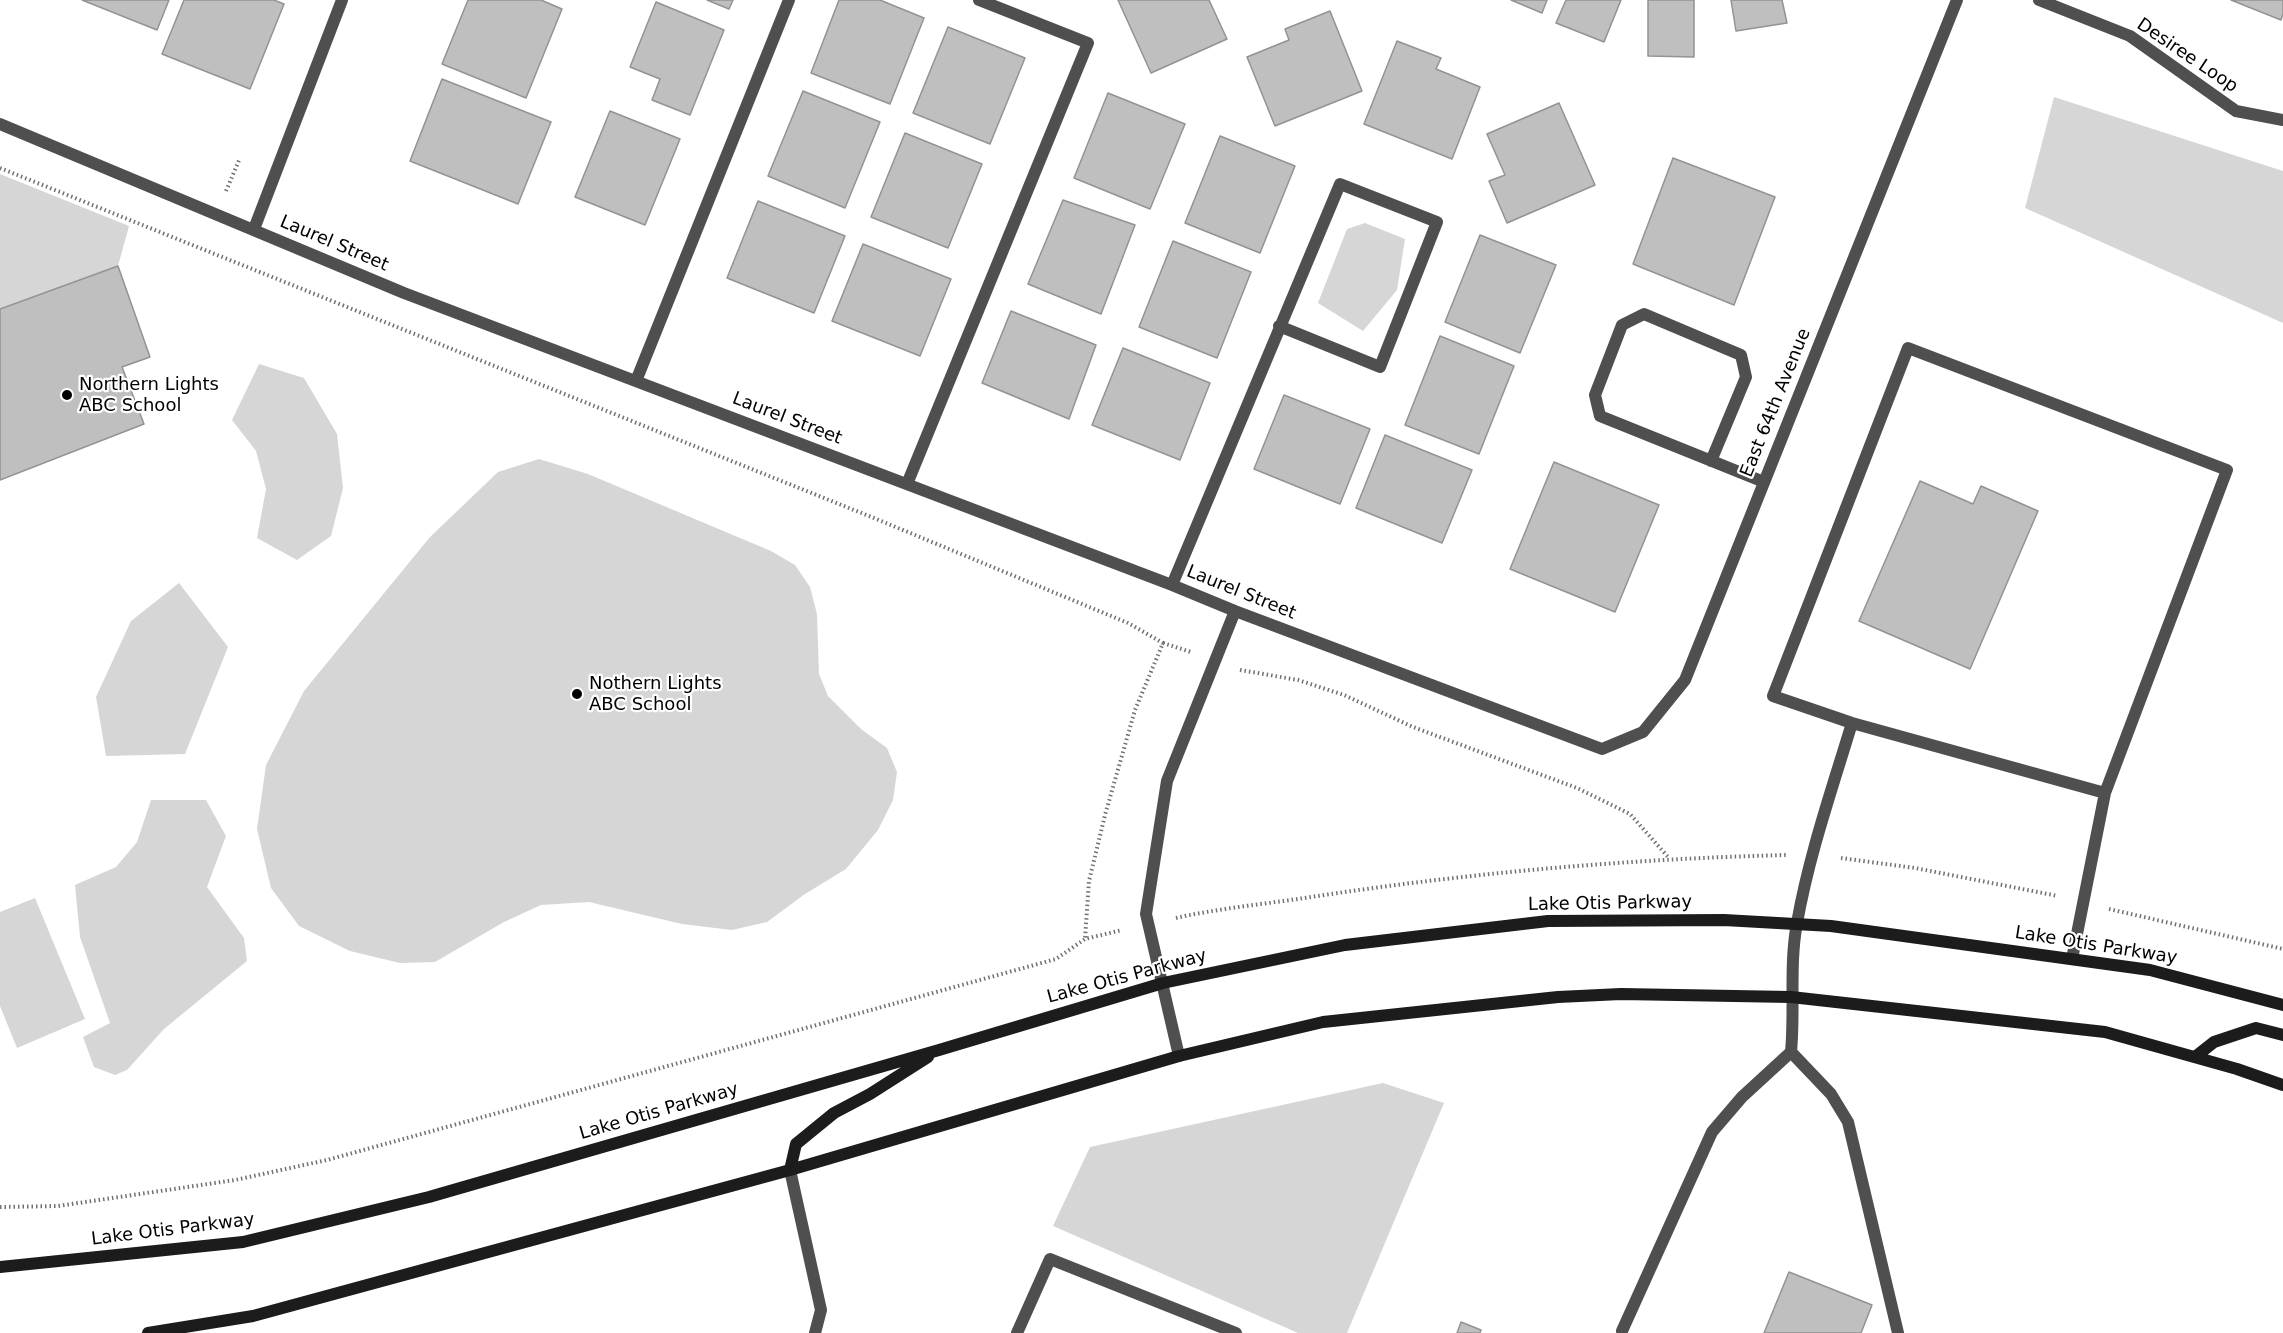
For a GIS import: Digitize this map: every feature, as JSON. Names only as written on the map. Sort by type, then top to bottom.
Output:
[{"type":"main road","name":"Lake Otis Parkway","points":[[0,1267],[243,1242],[429,1197],[939,1050],[1163,982],[1345,945],[1548,921],[1724,920],[1796,924],[1920,937],[2150,970],[2256,996],[2283,1005]]},
{"type":"main road","points":[[148,1333],[253,1316],[790,1170],[1179,1056],[1323,1022],[1558,997],[1621,994],[1791,998],[2105,1032],[2283,1085]]},
{"type":"main road","points":[[2195,1057],[2214,1042],[2256,1028],[2283,1035]]},
{"type":"main road","points":[[790,1170],[796,1143],[803,1137],[834,1113],[870,1094],[939,1050]]},
{"type":"street","points":[[254,229],[342,0]]},
{"type":"street","points":[[636,381],[789,0]]},
{"type":"street","points":[[907,484],[1088,43],[979,0]]},
{"type":"street","name":"East 64th Avenue","points":[[1566,735],[1602,749],[1643,732],[1685,680],[1957,0]]},
{"type":"street","name":"Desiree Loop","points":[[2039,0],[2130,36],[2236,111],[2283,120]]},
{"type":"street","name":"Laurel Street","points":[[0,124],[404,293],[1172,585],[1234,611],[1566,735]]},
{"type":"street","points":[[1172,585],[1279,326],[1340,184],[1437,222],[1380,367],[1279,326]]},
{"type":"street","points":[[1712,461],[1746,377],[1741,355],[1644,314],[1622,325],[1595,395],[1600,416],[1764,482]]},
{"type":"street","points":[[2072,959],[2105,793],[2227,470],[1908,348],[1773,696],[1852,723],[2105,793]]},
{"type":"street","points":[[1179,1056],[1146,914],[1167,781],[1234,611]]},
{"type":"street","points":[[1852,723],[1813,854],[1796,924],[1791,998],[1791,1052],[1831,1094],[1848,1122],[1898,1333]]},
{"type":"street","points":[[1622,1331],[1712,1132],[1742,1097],[1791,1052]]},
{"type":"street","points":[[790,1170],[821,1310],[815,1333]]},
{"type":"street","points":[[1017,1333],[1050,1259],[1236,1333]]},
{"type":"path","points":[[0,168],[869,516],[1128,623],[1163,643],[1135,710],[1105,815],[1089,881],[1085,939]]},
{"type":"path","points":[[1239,669],[1298,680],[1344,695],[1413,726],[1576,788],[1630,814],[1669,859]]},
{"type":"path","points":[[0,1207],[58,1206],[235,1180],[327,1160],[1056,959],[1085,939],[1179,917],[1408,882],[1517,870],[1669,859],[1813,854],[1914,868],[2027,889],[2283,949]]},
{"type":"shaded area","points":[[2054,97],[2283,171],[2283,323],[2025,208]]},
{"type":"shaded area","points":[[0,174],[129,226],[118,266],[0,309]]},
{"type":"shaded area","points":[[1365,223],[1405,239],[1397,290],[1363,331],[1318,303],[1347,229]]},
{"type":"shaded area","points":[[259,364],[304,378],[337,434],[343,488],[331,536],[297,560],[257,538],[266,489],[256,451],[232,420]]},
{"type":"shaded area","points":[[539,459],[588,474],[771,551],[795,565],[810,587],[817,614],[819,674],[828,696],[861,729],[887,748],[897,772],[893,800],[878,830],[846,869],[805,894],[767,922],[732,930],[682,924],[589,902],[541,905],[504,922],[435,962],[400,963],[350,951],[299,926],[271,888],[257,829],[266,765],[304,691],[430,537],[498,472]]},
{"type":"shaded area","points":[[179,583],[228,647],[185,754],[106,756],[96,697],[131,621]]},
{"type":"shaded area","points":[[151,800],[206,800],[226,836],[207,887],[244,938],[247,961],[164,1029],[127,1070],[115,1075],[94,1067],[83,1037],[110,1023],[80,937],[75,885],[116,867],[137,842]]},
{"type":"shaded area","points":[[35,898],[85,1019],[17,1048],[0,1006],[0,912]]},
{"type":"shaded area","points":[[1383,1083],[1444,1103],[1347,1333],[1298,1333],[1053,1226],[1090,1147]]},
{"type":"building","points":[[82,0],[169,0],[157,30]]},
{"type":"building","points":[[184,0],[274,0],[284,4],[250,89],[162,54]]},
{"type":"building","points":[[468,0],[541,0],[562,9],[526,98],[442,64]]},
{"type":"building","points":[[707,0],[733,0],[729,9]]},
{"type":"building","points":[[839,0],[880,0],[924,18],[890,104],[811,73]]},
{"type":"building","points":[[1118,0],[1209,0],[1227,39],[1151,73]]},
{"type":"building","points":[[1511,0],[1547,0],[1542,13]]},
{"type":"building","points":[[1566,0],[1621,0],[1604,42],[1556,23]]},
{"type":"building","points":[[1648,0],[1694,0],[1694,57],[1648,56]]},
{"type":"building","points":[[1731,0],[1782,0],[1787,23],[1736,31]]},
{"type":"building","points":[[2231,0],[2283,0],[2281,20]]},
{"type":"building","points":[[656,2],[724,30],[690,115],[652,100],[660,79],[630,67]]},
{"type":"building","points":[[1330,11],[1362,91],[1275,126],[1247,57],[1289,40],[1285,29]]},
{"type":"building","points":[[948,27],[1025,58],[990,144],[913,113]]},
{"type":"building","points":[[1397,41],[1441,58],[1436,69],[1480,87],[1452,159],[1364,124]]},
{"type":"building","points":[[442,79],[551,122],[518,204],[410,161]]},
{"type":"building","points":[[803,91],[880,122],[845,208],[768,176]]},
{"type":"building","points":[[1108,93],[1185,124],[1150,209],[1074,178]]},
{"type":"building","points":[[1559,103],[1595,185],[1507,223],[1489,181],[1505,175],[1487,134]]},
{"type":"building","points":[[610,111],[680,139],[645,225],[575,197]]},
{"type":"building","points":[[905,133],[982,164],[948,248],[871,217]]},
{"type":"building","points":[[1220,136],[1295,166],[1260,253],[1185,223]]},
{"type":"building","points":[[1673,158],[1775,197],[1734,305],[1633,264]]},
{"type":"building","points":[[1063,200],[1135,225],[1101,314],[1028,284]]},
{"type":"building","points":[[758,201],[845,236],[814,313],[727,278]]},
{"type":"building","points":[[1480,235],[1556,265],[1520,353],[1445,322]]},
{"type":"building","points":[[1173,241],[1251,272],[1217,358],[1139,327]]},
{"type":"building","points":[[863,244],[951,279],[920,356],[832,321]]},
{"type":"building","name":"Northern Lights ABC School","points":[[118,266],[150,357],[122,367],[144,424],[0,480],[0,309]]},
{"type":"building","points":[[1011,311],[1096,345],[1069,419],[982,383]]},
{"type":"building","points":[[1440,336],[1514,366],[1479,454],[1405,425]]},
{"type":"building","points":[[1123,348],[1210,383],[1180,460],[1092,425]]},
{"type":"building","points":[[1284,395],[1370,429],[1340,504],[1254,469]]},
{"type":"building","points":[[1385,435],[1472,470],[1442,543],[1356,508]]},
{"type":"building","points":[[1554,462],[1659,505],[1615,612],[1510,569]]},
{"type":"building","points":[[1920,481],[1973,504],[1981,486],[2038,511],[1970,669],[1859,621]]},
{"type":"building","points":[[1789,1272],[1872,1305],[1861,1333],[1764,1333]]},
{"type":"building","points":[[1461,1322],[1481,1330],[1480,1333],[1457,1333]]},
{"type":"place","name":"Northern Lights ABC School","points":[[67,395]]},
{"type":"place","name":"Nothern Lights ABC School","points":[[577,694]]}]
